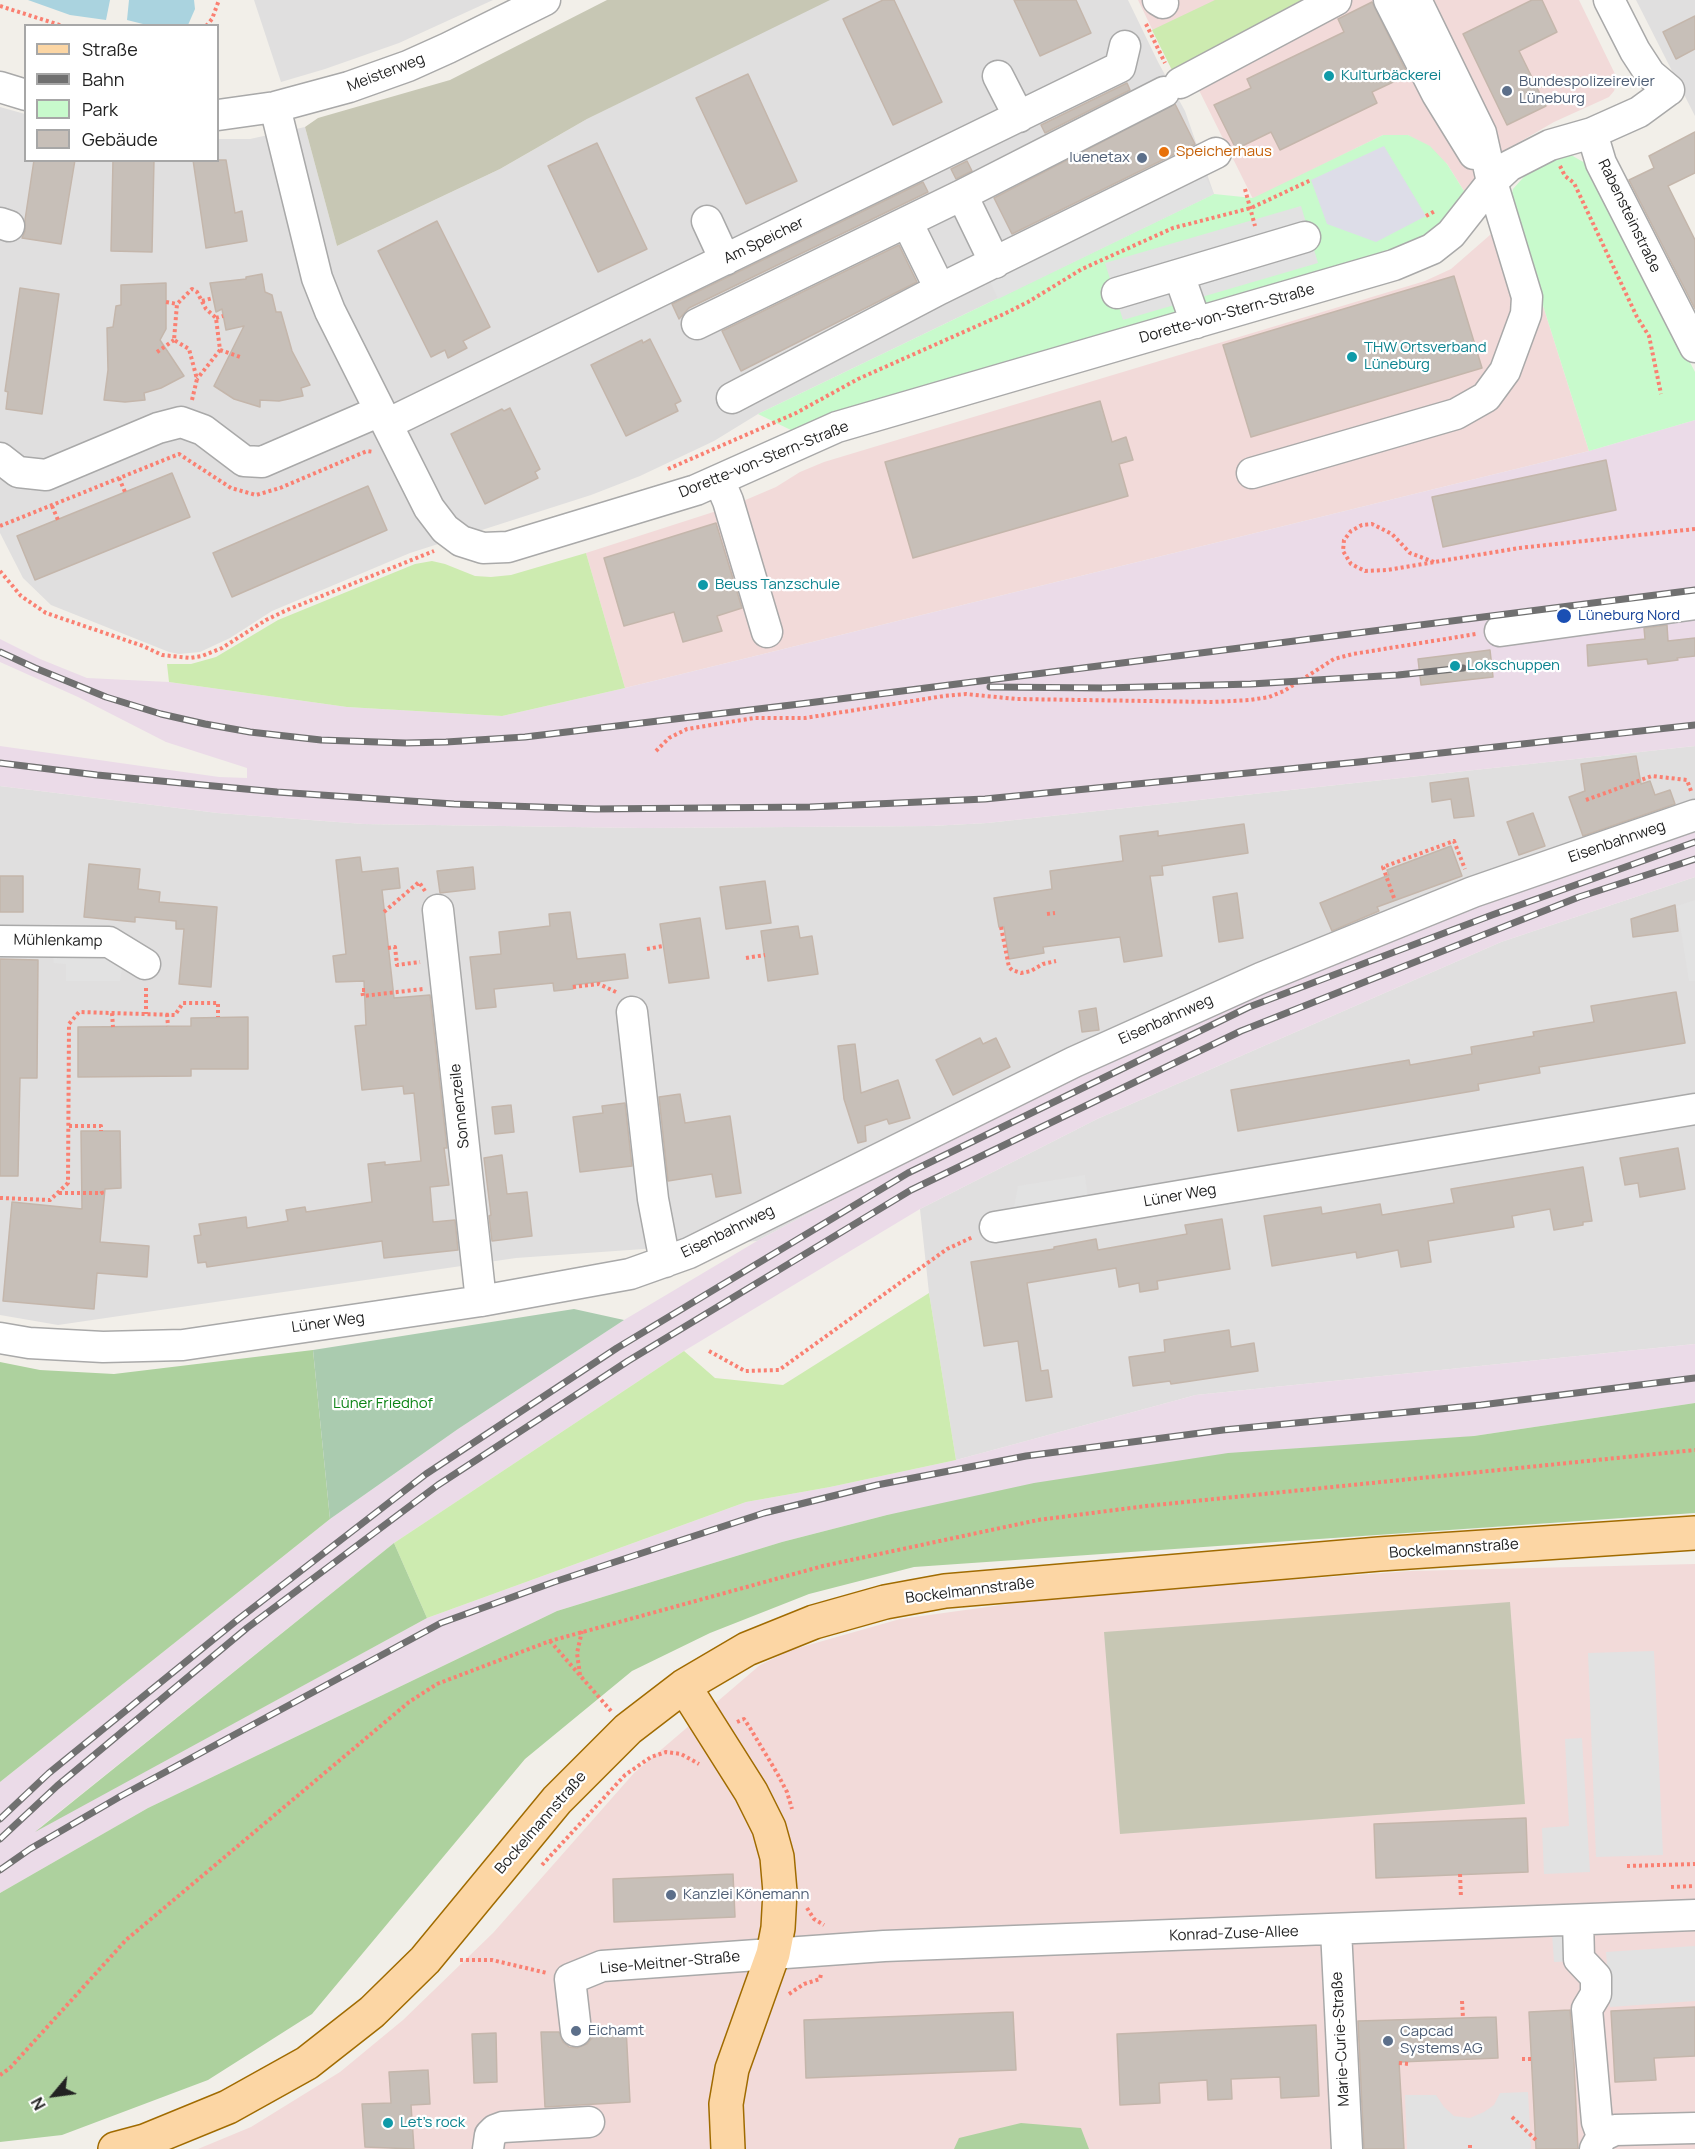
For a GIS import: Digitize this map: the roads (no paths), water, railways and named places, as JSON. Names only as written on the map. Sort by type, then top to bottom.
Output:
[{"type":"main road","name":"Bockelmannstraße","points":[[115,2149],[145,2141],[228,2107],[307,2063],[372,2012],[425,1960],[557,1800],[628,1729],[684,1686],[747,1649],[814,1622],[885,1602],[945,1591],[1379,1554],[1695,1533]]},
{"type":"main road","points":[[684,1686],[751,1792],[769,1828],[777,1857],[780,1892],[778,1928],[773,1954],[732,2069],[726,2104],[728,2149]]},
{"type":"street","name":"Meisterweg","points":[[219,115],[275,108],[349,87],[408,66],[477,35],[545,0]]},
{"type":"street","points":[[697,324],[962,195],[1336,0]]},
{"type":"street","points":[[1389,0],[1437,94],[1492,182]]},
{"type":"street","points":[[1252,473],[1456,414],[1486,397],[1505,371],[1526,314],[1527,297],[1492,182],[1481,133],[1416,0]]},
{"type":"street","points":[[1609,0],[1635,51],[1650,74],[1682,90]]},
{"type":"street","name":"Am Speicher","points":[[0,458],[18,472],[46,475],[158,428],[181,422],[203,429],[244,461],[262,462],[388,426],[1120,68],[1125,46]]},
{"type":"street","points":[[998,75],[1019,117]]},
{"type":"street","points":[[0,87],[24,94]]},
{"type":"street","points":[[1592,133],[1682,90]]},
{"type":"street","name":"Dorette-von-Stern-Straße","points":[[275,108],[317,278],[330,311],[429,507],[445,529],[461,541],[483,548],[508,547],[696,490],[837,427],[1196,324],[1413,258],[1432,249],[1451,234],[1492,182],[1509,166],[1550,145],[1592,133]]},
{"type":"street","name":"Rabensteinstraße","points":[[1592,133],[1601,163],[1695,347]]},
{"type":"street","points":[[732,398],[940,289],[1216,153]]},
{"type":"street","points":[[962,195],[995,262]]},
{"type":"street","points":[[707,221],[725,260]]},
{"type":"street","points":[[907,222],[940,289]]},
{"type":"street","points":[[1117,293],[1305,237]]},
{"type":"street","points":[[1179,275],[1196,324]]},
{"type":"street","points":[[719,480],[728,501],[767,632]]},
{"type":"street","points":[[1500,630],[1695,604]]},
{"type":"street","name":"Eisenbahnweg","points":[[659,1265],[689,1253],[1074,1062],[1261,978],[1693,803]]},
{"type":"street","name":"Sonnenzeile","points":[[438,910],[481,1301]]},
{"type":"street","name":"Mühlenkamp","points":[[0,941],[109,942],[145,963]]},
{"type":"street","points":[[630,1005],[659,1265]]},
{"type":"street","name":"Lüner Weg","points":[[995,1227],[1695,1109]]},
{"type":"street","name":"Lüner Weg","points":[[0,1338],[30,1343],[103,1347],[183,1345],[481,1301],[630,1274],[659,1265]]},
{"type":"street","name":"Konrad-Zuse-Allee","points":[[773,1954],[884,1946],[1695,1915]]},
{"type":"street","points":[[1578,1920],[1579,1959],[1596,1977],[1596,1994],[1587,2009],[1598,2143]]},
{"type":"street","name":"Marie-Curie-Straße","points":[[1336,1930],[1347,2149]]},
{"type":"street","name":"Lise-Meitner-Straße","points":[[576,2031],[570,1979],[602,1966],[773,1954]]},
{"type":"street","points":[[488,2149],[490,2135],[503,2127],[589,2129],[563,2134],[555,2139],[548,2149]]},
{"type":"street","points":[[1598,2143],[1615,2130],[1690,2135]]},
{"type":"water","points":[[28,0],[110,0],[106,20],[70,15]]},
{"type":"water","points":[[129,0],[194,0],[195,9],[188,24],[143,24],[127,20]]},
{"type":"railway","points":[[0,652],[106,697],[161,714],[205,724],[321,740],[446,742],[525,737],[808,703],[1695,590]]},
{"type":"railway","points":[[990,687],[1105,688],[1251,684],[1398,675],[1463,668]]},
{"type":"railway","points":[[0,763],[97,775],[277,792],[454,804],[595,809],[810,807],[985,799],[1359,762],[1695,725]]},
{"type":"railway","points":[[0,1819],[49,1773],[236,1621],[426,1474],[617,1348],[908,1173],[1249,1007],[1492,915],[1695,842]]},
{"type":"railway","points":[[0,1839],[57,1786],[247,1628],[438,1485],[628,1361],[911,1190],[1241,1031],[1579,897],[1695,859]]},
{"type":"railway","points":[[0,1870],[30,1849],[121,1796],[441,1623],[554,1582],[764,1513],[877,1485],[1026,1456],[1223,1430],[1481,1405],[1695,1378]]},
{"type":"place","name":"Kulturbäckerei","points":[[1329,76]]},
{"type":"place","name":"Bundespolizeirevier Lüneburg","points":[[1507,91]]},
{"type":"place","name":"Speicherhaus","points":[[1164,152]]},
{"type":"place","name":"luenetax","points":[[1142,158]]},
{"type":"place","name":"THW Ortsverband Lüneburg","points":[[1352,357]]},
{"type":"place","name":"Beuss Tanzschule","points":[[703,585]]},
{"type":"place","name":"Lüneburg Nord","points":[[1564,616]]},
{"type":"place","name":"Lokschuppen","points":[[1455,666]]},
{"type":"place","name":"Kanzlei Könemann","points":[[671,1895]]},
{"type":"place","name":"Eichamt","points":[[576,2031]]},
{"type":"place","name":"Capcad Systems AG","points":[[1388,2041]]},
{"type":"place","name":"Let’s rock","points":[[388,2123]]},
{"type":"park label","name":"Lüner Friedhof","points":[[383,1404]]}]
